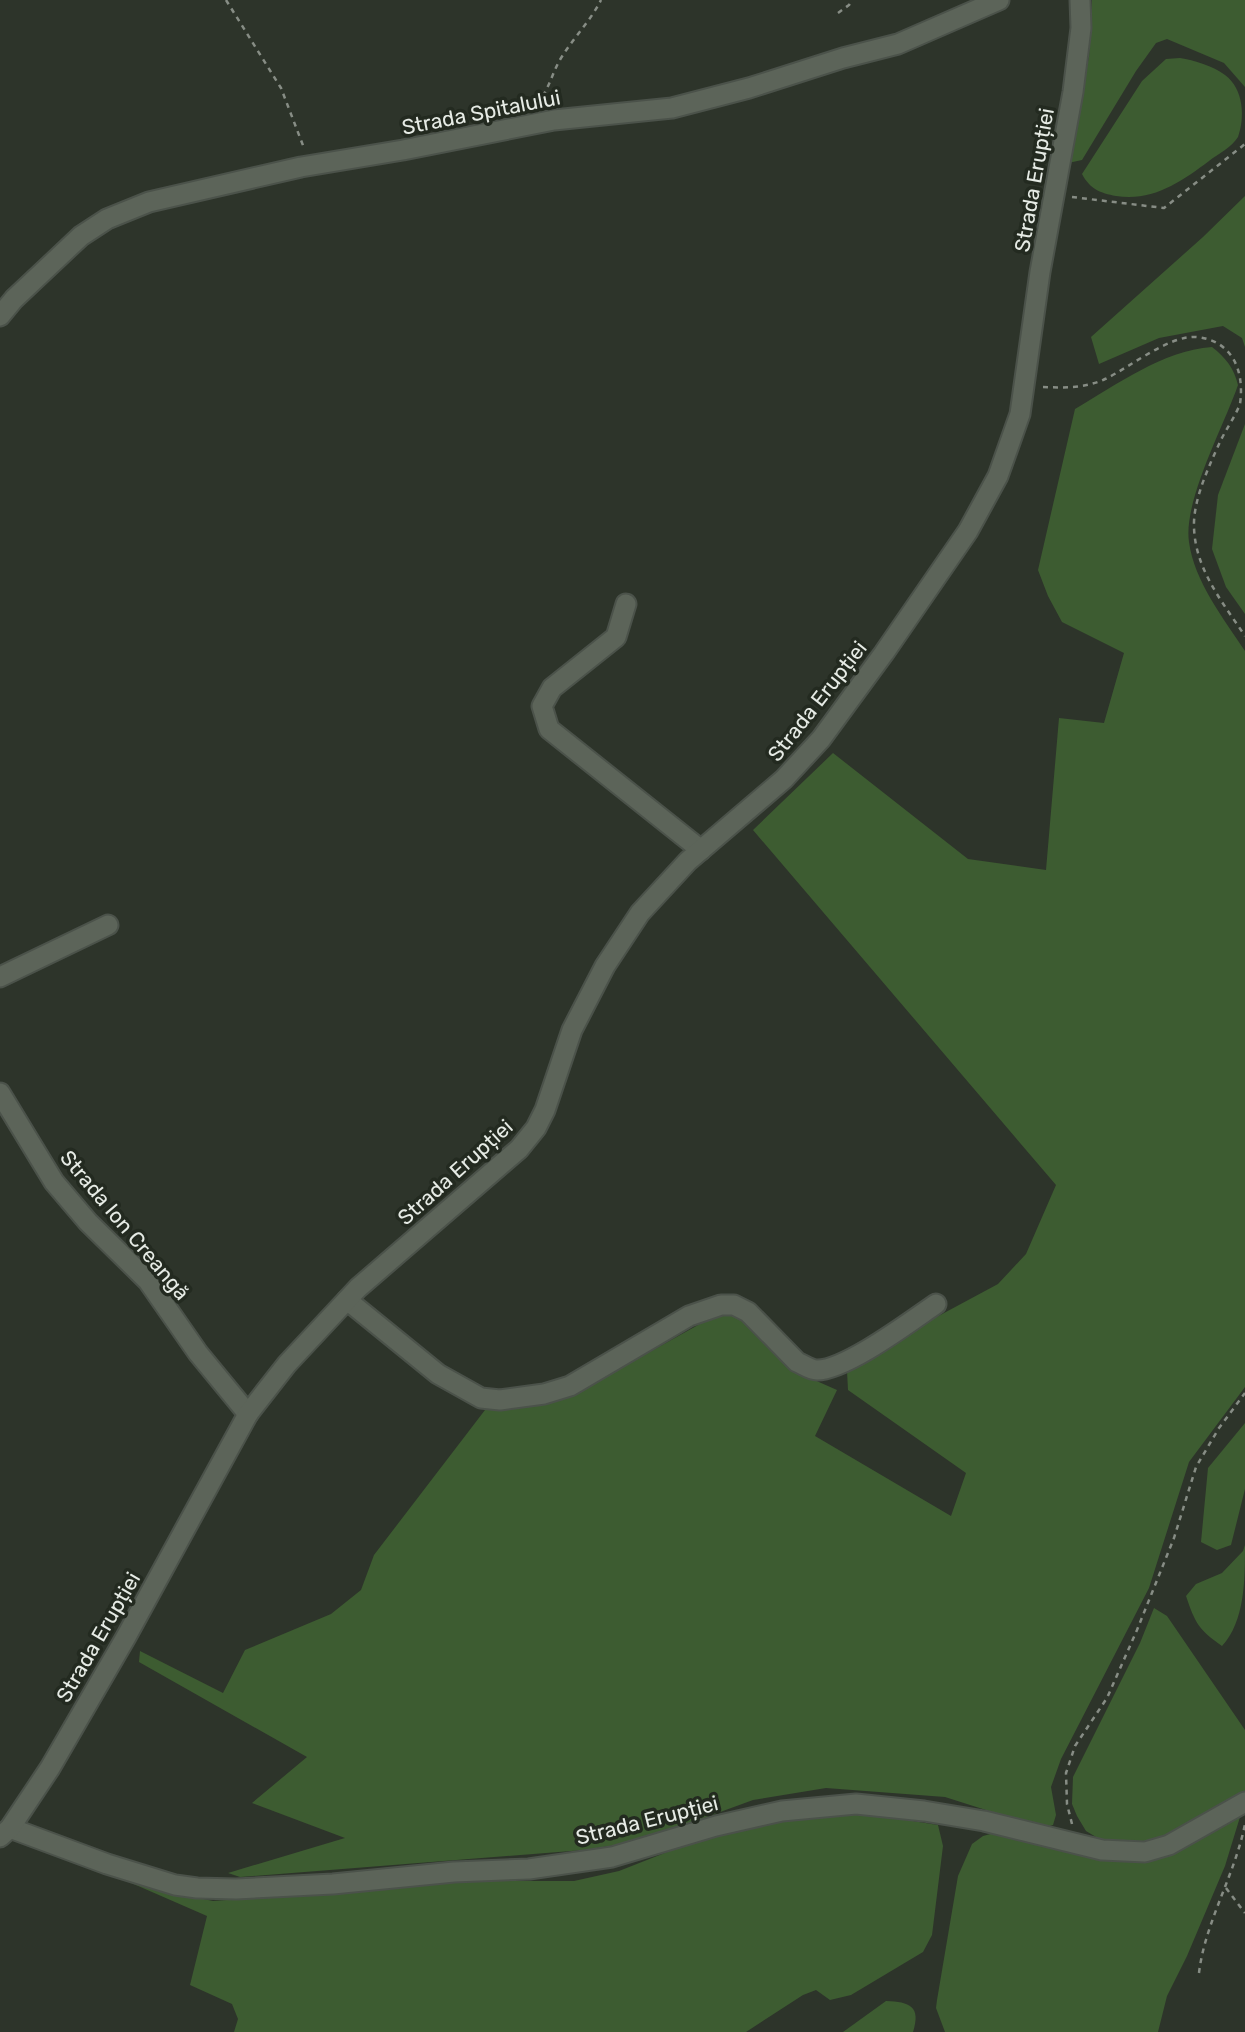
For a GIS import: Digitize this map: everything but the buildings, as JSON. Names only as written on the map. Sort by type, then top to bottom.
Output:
[{"type":"street","name":"Strada Spitalului","points":[[0,316],[81,236],[107,219],[149,202],[309,166],[554,120],[672,108],[898,44],[999,0]]},
{"type":"street","name":"Strada Erupției","points":[[1080,0],[1081,28],[1073,92],[1040,272],[1020,414],[998,476],[968,531],[821,739],[784,779],[701,850],[640,913],[605,966],[572,1030],[545,1110],[536,1128],[519,1149],[347,1300],[287,1364],[248,1414],[50,1768],[5,1832],[175,1885],[218,1889],[293,1887],[454,1872],[529,1869],[612,1857],[716,1826],[782,1811],[856,1804],[984,1821],[1124,1853],[1145,1852],[1169,1845],[1245,1802]]},
{"type":"street","points":[[626,604],[616,637],[552,688],[542,706],[545,717],[549,729],[701,850]]},
{"type":"street","points":[[0,977],[108,925]]},
{"type":"street","name":"Strada Ion Creangă","points":[[0,1093],[54,1182],[88,1222],[148,1281],[198,1353],[248,1414]]},
{"type":"street","points":[[347,1300],[438,1374],[481,1398],[500,1400],[544,1394],[570,1386],[689,1316],[721,1305],[734,1304],[748,1312],[797,1362],[818,1370],[839,1365],[891,1335],[936,1304]]},
{"type":"path","points":[[226,0],[281,88],[309,166]]},
{"type":"path","points":[[838,13],[852,0]]},
{"type":"path","points":[[520,127],[546,93],[561,57],[601,1]]},
{"type":"path","points":[[1054,195],[1164,208],[1245,144]]},
{"type":"path","points":[[1024,385],[1082,387],[1104,380],[1157,349],[1192,337],[1215,340],[1236,355],[1243,380],[1241,403],[1219,444],[1202,488],[1194,526],[1198,559],[1245,636]]},
{"type":"path","points":[[1077,1844],[1067,1804],[1066,1773],[1075,1746],[1107,1698],[1137,1630],[1174,1538],[1196,1467],[1219,1428],[1245,1393]]},
{"type":"path","points":[[1199,1973],[1210,1931],[1239,1852],[1245,1824]]},
{"type":"path","points":[[1226,1888],[1245,1913]]},
{"type":"green space","points":[[1092,0],[1245,0],[1245,87],[1224,63],[1167,39],[1156,43],[1082,160],[1068,163],[1068,152],[1089,57]]},
{"type":"green space","points":[[1180,58],[1209,66],[1231,81],[1241,104],[1242,121],[1238,137],[1229,147],[1166,189],[1129,197],[1096,190],[1082,174],[1142,81],[1166,59]]},
{"type":"green space","points":[[1245,196],[1245,347],[1242,338],[1223,326],[1159,338],[1099,364],[1091,337]]},
{"type":"green space","points":[[1212,347],[1229,364],[1238,385],[1198,485],[1189,525],[1189,542],[1203,585],[1245,651],[1245,1387],[1189,1462],[1149,1588],[1061,1759],[1051,1787],[1056,1815],[1053,1825],[1042,1828],[945,1797],[826,1788],[753,1800],[641,1841],[584,1850],[240,1877],[228,1873],[345,1838],[252,1803],[307,1757],[139,1662],[140,1651],[223,1693],[245,1650],[331,1614],[361,1590],[374,1555],[485,1410],[523,1408],[569,1397],[707,1320],[728,1314],[745,1322],[794,1371],[837,1390],[815,1436],[951,1516],[966,1473],[848,1390],[847,1371],[918,1327],[998,1284],[1026,1254],[1056,1185],[753,830],[833,753],[968,859],[1046,870],[1059,718],[1104,723],[1124,653],[1062,622],[1038,570],[1075,409],[1158,362]]},
{"type":"green space","points":[[1245,424],[1245,614],[1226,587],[1212,549],[1218,495]]},
{"type":"green space","points":[[1245,1423],[1245,1489],[1231,1545],[1217,1550],[1201,1542],[1208,1468]]},
{"type":"green space","points":[[1245,1545],[1242,1599],[1235,1625],[1222,1646],[1199,1625],[1186,1596],[1196,1584],[1222,1573],[1243,1551]]},
{"type":"green space","points":[[1154,1608],[1167,1616],[1245,1730],[1245,1791],[1154,1841],[1136,1847],[1106,1843],[1086,1831],[1077,1816],[1072,1804],[1073,1777],[1140,1643]]},
{"type":"green space","points":[[856,1812],[938,1825],[943,1846],[932,1935],[923,1952],[851,1995],[830,2000],[816,1990],[803,1995],[746,2032],[234,2032],[238,2019],[232,2004],[190,1985],[207,1916],[113,1875],[170,1892],[213,1901],[472,1881],[574,1881],[619,1871],[723,1830],[822,1814]]},
{"type":"green space","points":[[1240,1817],[1225,1866],[1167,1996],[1158,2032],[945,2032],[936,2008],[937,2000],[958,1876],[972,1844],[983,1836],[994,1833],[1028,1842],[1122,1857]]},
{"type":"green space","points":[[886,2001],[912,2007],[916,2016],[913,2032],[843,2032]]}]
